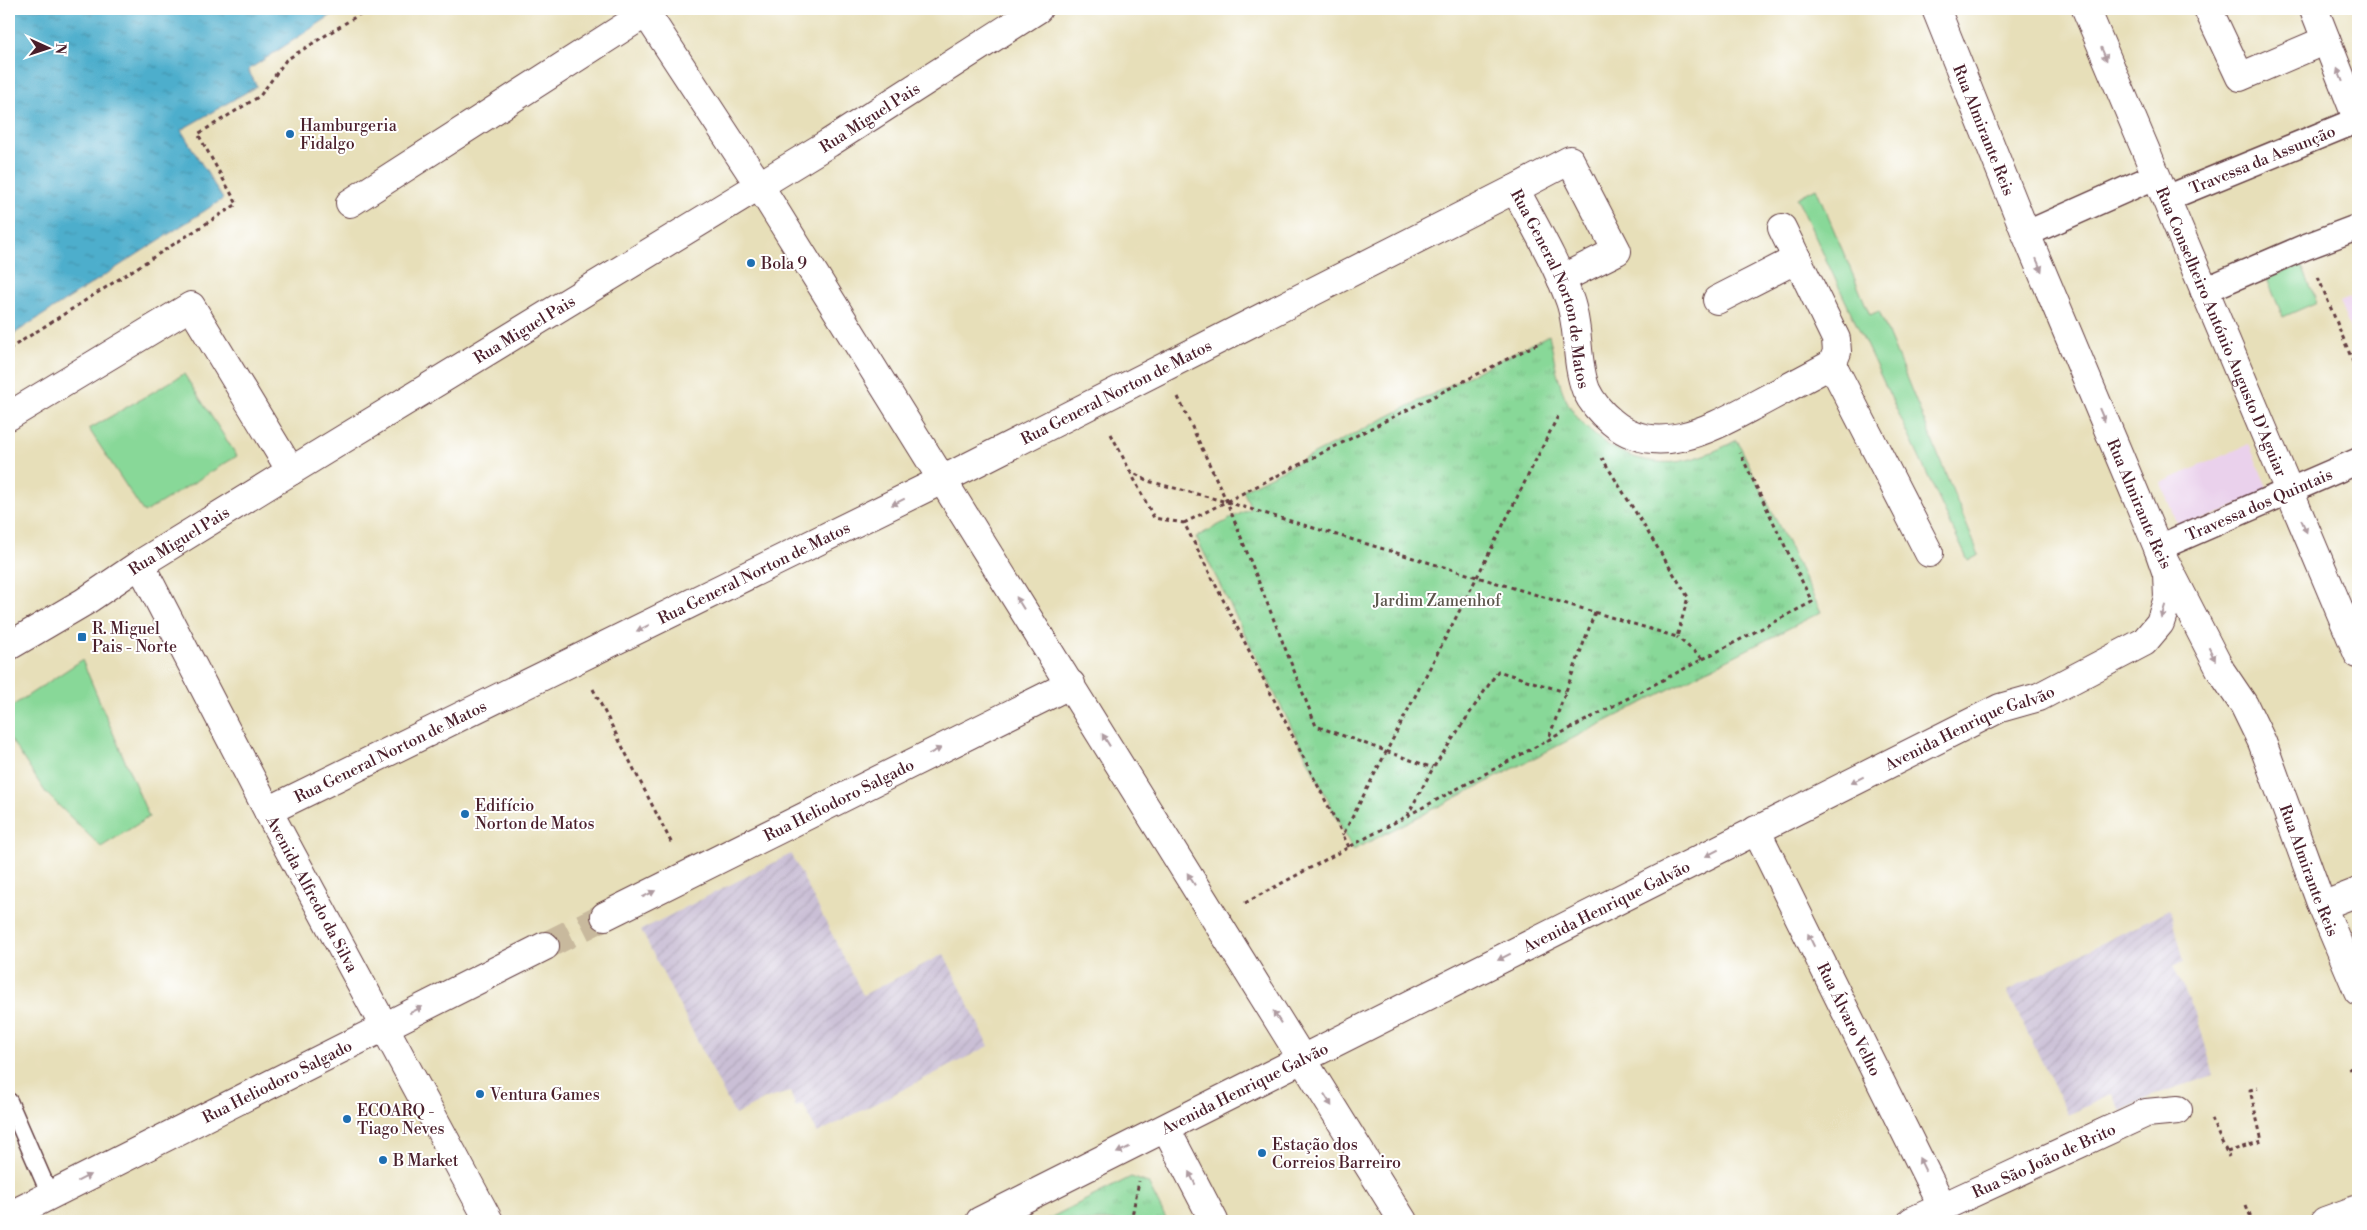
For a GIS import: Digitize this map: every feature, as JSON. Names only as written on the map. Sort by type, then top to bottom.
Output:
[{"type":"street","name":"Rua Miguel Pais","points":[[9,646],[84,602],[140,564],[291,471],[829,143],[1038,9]]},
{"type":"street","name":"Rua Almirante Reis","points":[[1936,9],[2026,234],[2158,548],[2221,671],[2244,705],[2262,742],[2322,906],[2358,991]]},
{"type":"street","name":"Rua Conselheiro António Augusto D'Aguiar","points":[[2086,9],[2203,291],[2358,654]]},
{"type":"street","points":[[2208,9],[2240,77],[2326,40]]},
{"type":"street","points":[[2314,9],[2358,121]]},
{"type":"street","points":[[350,203],[646,13],[759,185],[1071,684],[1403,1221]]},
{"type":"street","name":"Travessa da Assunção","points":[[2026,234],[2358,121]]},
{"type":"street","points":[[1515,189],[1570,160],[1612,243],[1616,251],[1561,280]]},
{"type":"street","name":"Rua General Norton de Matos","points":[[268,811],[942,480],[1515,189],[1561,280],[1575,320],[1579,364],[1586,391],[1600,412],[1619,428],[1639,436],[1662,440],[1683,438],[1725,421],[1832,364]]},
{"type":"street","points":[[2203,291],[2305,247],[2358,227]]},
{"type":"street","points":[[1782,228],[1836,339],[1837,352],[1832,364],[1929,553]]},
{"type":"street","points":[[1717,300],[1797,259]]},
{"type":"street","points":[[9,416],[191,306],[291,471]]},
{"type":"street","name":"Travessa dos Quintais","points":[[2158,548],[2358,461]]},
{"type":"street","name":"Avenida Henrique Galvão","points":[[980,1221],[2000,708],[2039,697],[2144,642],[2160,624],[2168,598],[2167,574],[2158,548]]},
{"type":"street","name":"Avenida Alfredo da Silva","points":[[140,564],[268,811],[489,1221]]},
{"type":"street","name":"Rua Heliodoro Salgado","points":[[606,916],[1071,684]]},
{"type":"street","name":"Rua Álvaro Velho","points":[[1756,830],[1943,1208]]},
{"type":"street","points":[[2322,906],[2358,892]]},
{"type":"street","name":"Rua Heliodoro Salgado","points":[[9,1216],[545,946]]},
{"type":"street","name":"Rua São João de Brito","points":[[1912,1221],[2146,1113],[2178,1110]]},
{"type":"street","points":[[1166,1129],[1214,1221]]},
{"type":"street","points":[[2325,1221],[2358,1209]]},
{"type":"lane","points":[[9,1102],[50,1195]]},
{"type":"path","points":[[9,350],[237,204],[198,134],[260,96],[286,60],[368,9]]},
{"type":"path","points":[[2305,247],[2358,374]]},
{"type":"path","points":[[1096,402],[1154,518],[1184,523],[1548,338]]},
{"type":"path","points":[[1164,367],[1227,502],[1316,726],[1433,768]]},
{"type":"path","points":[[1342,835],[1477,577],[1559,413],[1564,409]]},
{"type":"path","points":[[1216,918],[1548,740],[1812,602],[1725,421]]},
{"type":"path","points":[[1600,455],[1688,597],[1677,637]]},
{"type":"path","points":[[1130,471],[1148,481],[1169,488],[1227,502],[1677,637],[1702,659]]},
{"type":"path","points":[[1184,523],[1349,847]]},
{"type":"path","points":[[1548,740],[1595,612]]},
{"type":"path","points":[[578,660],[688,875]]},
{"type":"path","points":[[1406,817],[1433,768],[1498,671],[1565,692]]},
{"type":"path","points":[[2348,1069],[2358,1067]]},
{"type":"path","points":[[2227,1152],[2262,1141],[2250,1090],[2258,1088]]},
{"type":"path","points":[[2221,1138],[2228,1157]]},
{"type":"path","points":[[1131,1221],[1139,1180]]},
{"type":"path","points":[[2246,1206],[2252,1221]]},
{"type":"shaded area","points":[[2358,294],[2358,328],[2351,331],[2339,302]]},
{"type":"shaded area","points":[[2249,444],[2269,492],[2179,530],[2161,483]]},
{"type":"shaded area","points":[[791,854],[863,995],[944,954],[989,1046],[817,1133],[803,1104],[796,1107],[790,1092],[765,1099],[735,1115],[641,930]]},
{"type":"shaded area","points":[[2170,909],[2183,962],[2173,966],[2197,1017],[2214,1075],[2151,1096],[2122,1111],[2112,1094],[2068,1115],[2007,991]]},
{"type":"green space","points":[[1816,188],[1870,315],[1879,311],[1979,555],[1968,561],[1797,198]]},
{"type":"green space","points":[[2301,264],[2317,302],[2283,317],[2267,279]]},
{"type":"green space","name":"Jardim Zamenhof","points":[[1549,335],[1559,380],[1569,405],[1591,432],[1620,451],[1636,458],[1653,462],[1670,462],[1700,456],[1737,440],[1821,612],[1353,850],[1196,537],[1251,508],[1243,490]]},
{"type":"green space","points":[[184,374],[237,456],[144,513],[89,429]]},
{"type":"green space","points":[[82,660],[149,817],[101,847],[46,793],[9,737],[9,708]]},
{"type":"green space","points":[[1131,1177],[1148,1183],[1167,1221],[1044,1221]]},
{"type":"water","points":[[9,9],[341,9],[248,70],[257,86],[181,130],[223,199],[9,337]]},
{"type":"tunnel","points":[[545,946],[605,916]]},
{"type":"place","name":"Hamburgeria Fidalgo","points":[[290,134]]},
{"type":"place","name":"Bola 9","points":[[751,263]]},
{"type":"place","name":"R. Miguel Pais - Norte","points":[[82,637]]},
{"type":"place","name":"Edifício Norton de Matos","points":[[465,814]]},
{"type":"place","name":"Ventura Games","points":[[480,1094]]},
{"type":"place","name":"ECOARQ - Tiago Neves","points":[[347,1119]]},
{"type":"place","name":"Estação dos Correios Barreiro","points":[[1262,1153]]},
{"type":"place","name":"B Market","points":[[383,1160]]}]
